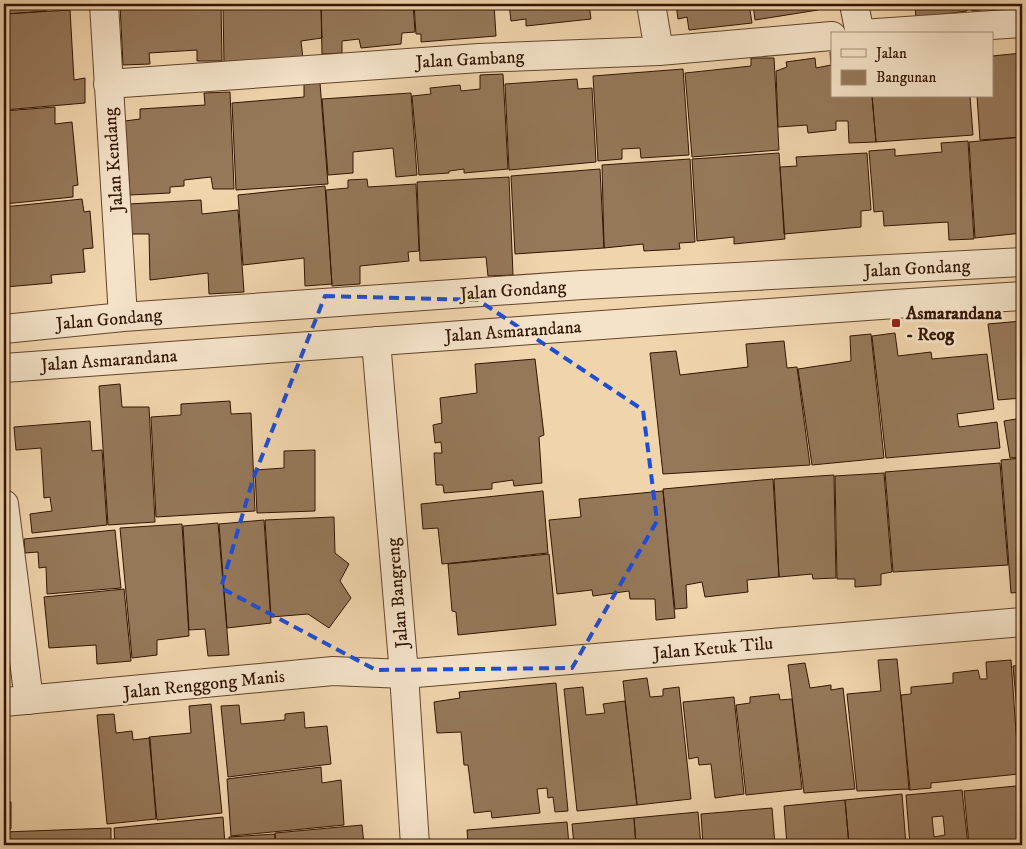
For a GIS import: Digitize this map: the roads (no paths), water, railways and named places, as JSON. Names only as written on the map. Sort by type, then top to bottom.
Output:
[{"type":"street","name":"Jalan Kendang","points":[[104,4],[123,316]]},
{"type":"street","points":[[651,4],[659,50]]},
{"type":"street","points":[[854,4],[861,32]]},
{"type":"street","points":[[890,32],[1022,23]]},
{"type":"street","name":"Jalan Gambang","points":[[108,84],[479,58],[659,50],[831,36]]},
{"type":"street","name":"Jalan Gondang","points":[[4,330],[123,316],[582,285],[1022,262]]},
{"type":"street","name":"Jalan Asmarandana","points":[[4,368],[1022,296]]},
{"type":"street","name":"Jalan Bangreng","points":[[376,341],[404,674],[415,845]]},
{"type":"street","points":[[4,504],[16,701]]},
{"type":"street","name":"Jalan Ketuk Tilu","points":[[404,674],[1022,622]]},
{"type":"street","name":"Jalan Renggong Manis","points":[[16,701],[333,671],[404,674]]},
{"type":"place","name":"Asmarandana - Reog","points":[[896,323]]}]
